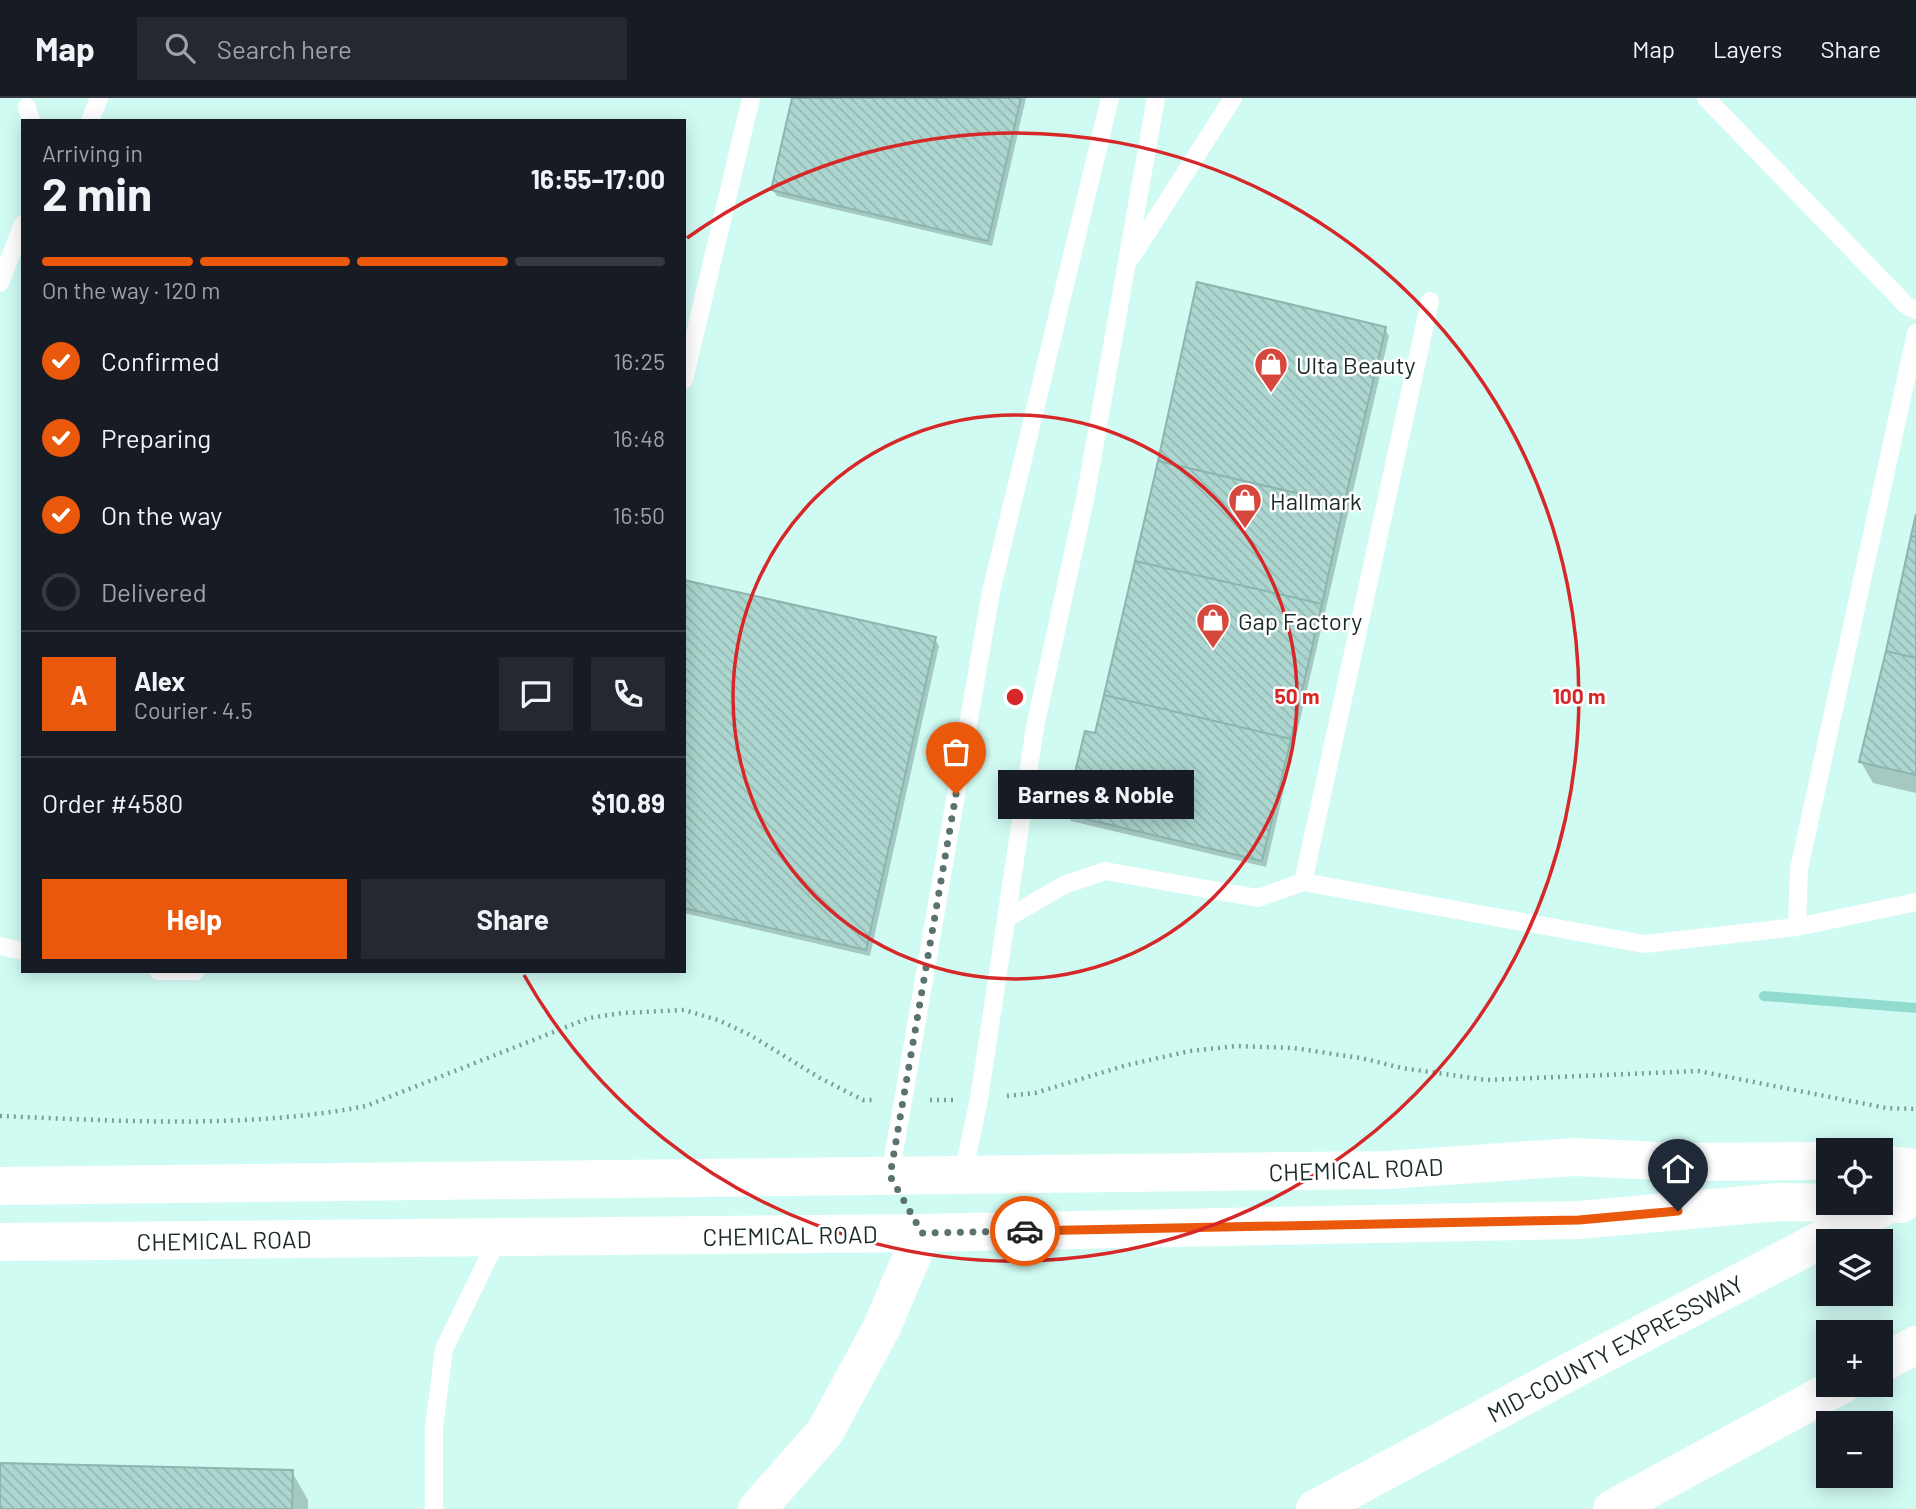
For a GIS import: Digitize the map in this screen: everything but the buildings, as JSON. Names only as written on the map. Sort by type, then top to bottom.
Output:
[{"type":"main road","name":"CHEMICAL ROAD","points":[[0,1186],[1388,1170],[1574,1157],[1681,1162],[1816,1161]]},
{"type":"main road","points":[[1893,1165],[1916,1168]]},
{"type":"main road","points":[[757,1509],[825,1432],[881,1329],[922,1233],[963,1174]]},
{"type":"main road","points":[[890,1176],[922,1233]]},
{"type":"main road","name":"MID-COUNTY EXPRESSWAY","points":[[1315,1509],[1570,1371],[1916,1190]]},
{"type":"main road","name":"CHEMICAL ROAD","points":[[0,1242],[922,1233],[1579,1220],[1777,1202],[1916,1204]]},
{"type":"main road","points":[[1893,1357],[1916,1345]]},
{"type":"main road","points":[[1612,1509],[1819,1397]]},
{"type":"lane","points":[[91,119],[99,98]]},
{"type":"lane","points":[[686,372],[751,98]]},
{"type":"lane","points":[[890,1176],[990,592],[1110,98]]},
{"type":"lane","points":[[963,1174],[979,1099],[1035,727],[1084,499],[1156,98]]},
{"type":"lane","points":[[1126,267],[1233,98]]},
{"type":"lane","points":[[1706,98],[1907,306],[1916,310]]},
{"type":"lane","points":[[0,282],[21,229]]},
{"type":"lane","points":[[1303,882],[1430,301]]},
{"type":"lane","points":[[1797,927],[1799,869],[1916,333]]},
{"type":"lane","points":[[1007,918],[1064,885],[1105,871],[1258,898],[1303,882],[1644,944],[1797,927],[1916,902]]},
{"type":"lane","points":[[0,946],[21,951]]},
{"type":"lane","points":[[434,1509],[434,1428],[444,1349],[498,1238]]},
{"type":"path","points":[[0,1116],[136,1121],[298,1118],[366,1106],[589,1018],[622,1013],[684,1010],[718,1020],[750,1035],[820,1078],[863,1100],[979,1099],[1035,1093],[1127,1065],[1190,1051],[1236,1046],[1293,1048],[1487,1080],[1698,1071],[1886,1108],[1916,1109]]},
{"type":"waterway","points":[[1764,996],[1916,1008]]},
{"type":"way so far","points":[[956,794],[890,1176],[922,1233],[1025,1231]]},
{"type":"place","name":"Ulta Beauty","points":[[1271,394]]},
{"type":"place","name":"Hallmark","points":[[1245,530]]},
{"type":"place","name":"Gap Factory","points":[[1213,650]]},
{"type":"place","name":"Barnes & Noble","points":[[956,794]]},
{"type":"route","points":[[1025,1231],[1579,1220],[1678,1211]]}]
